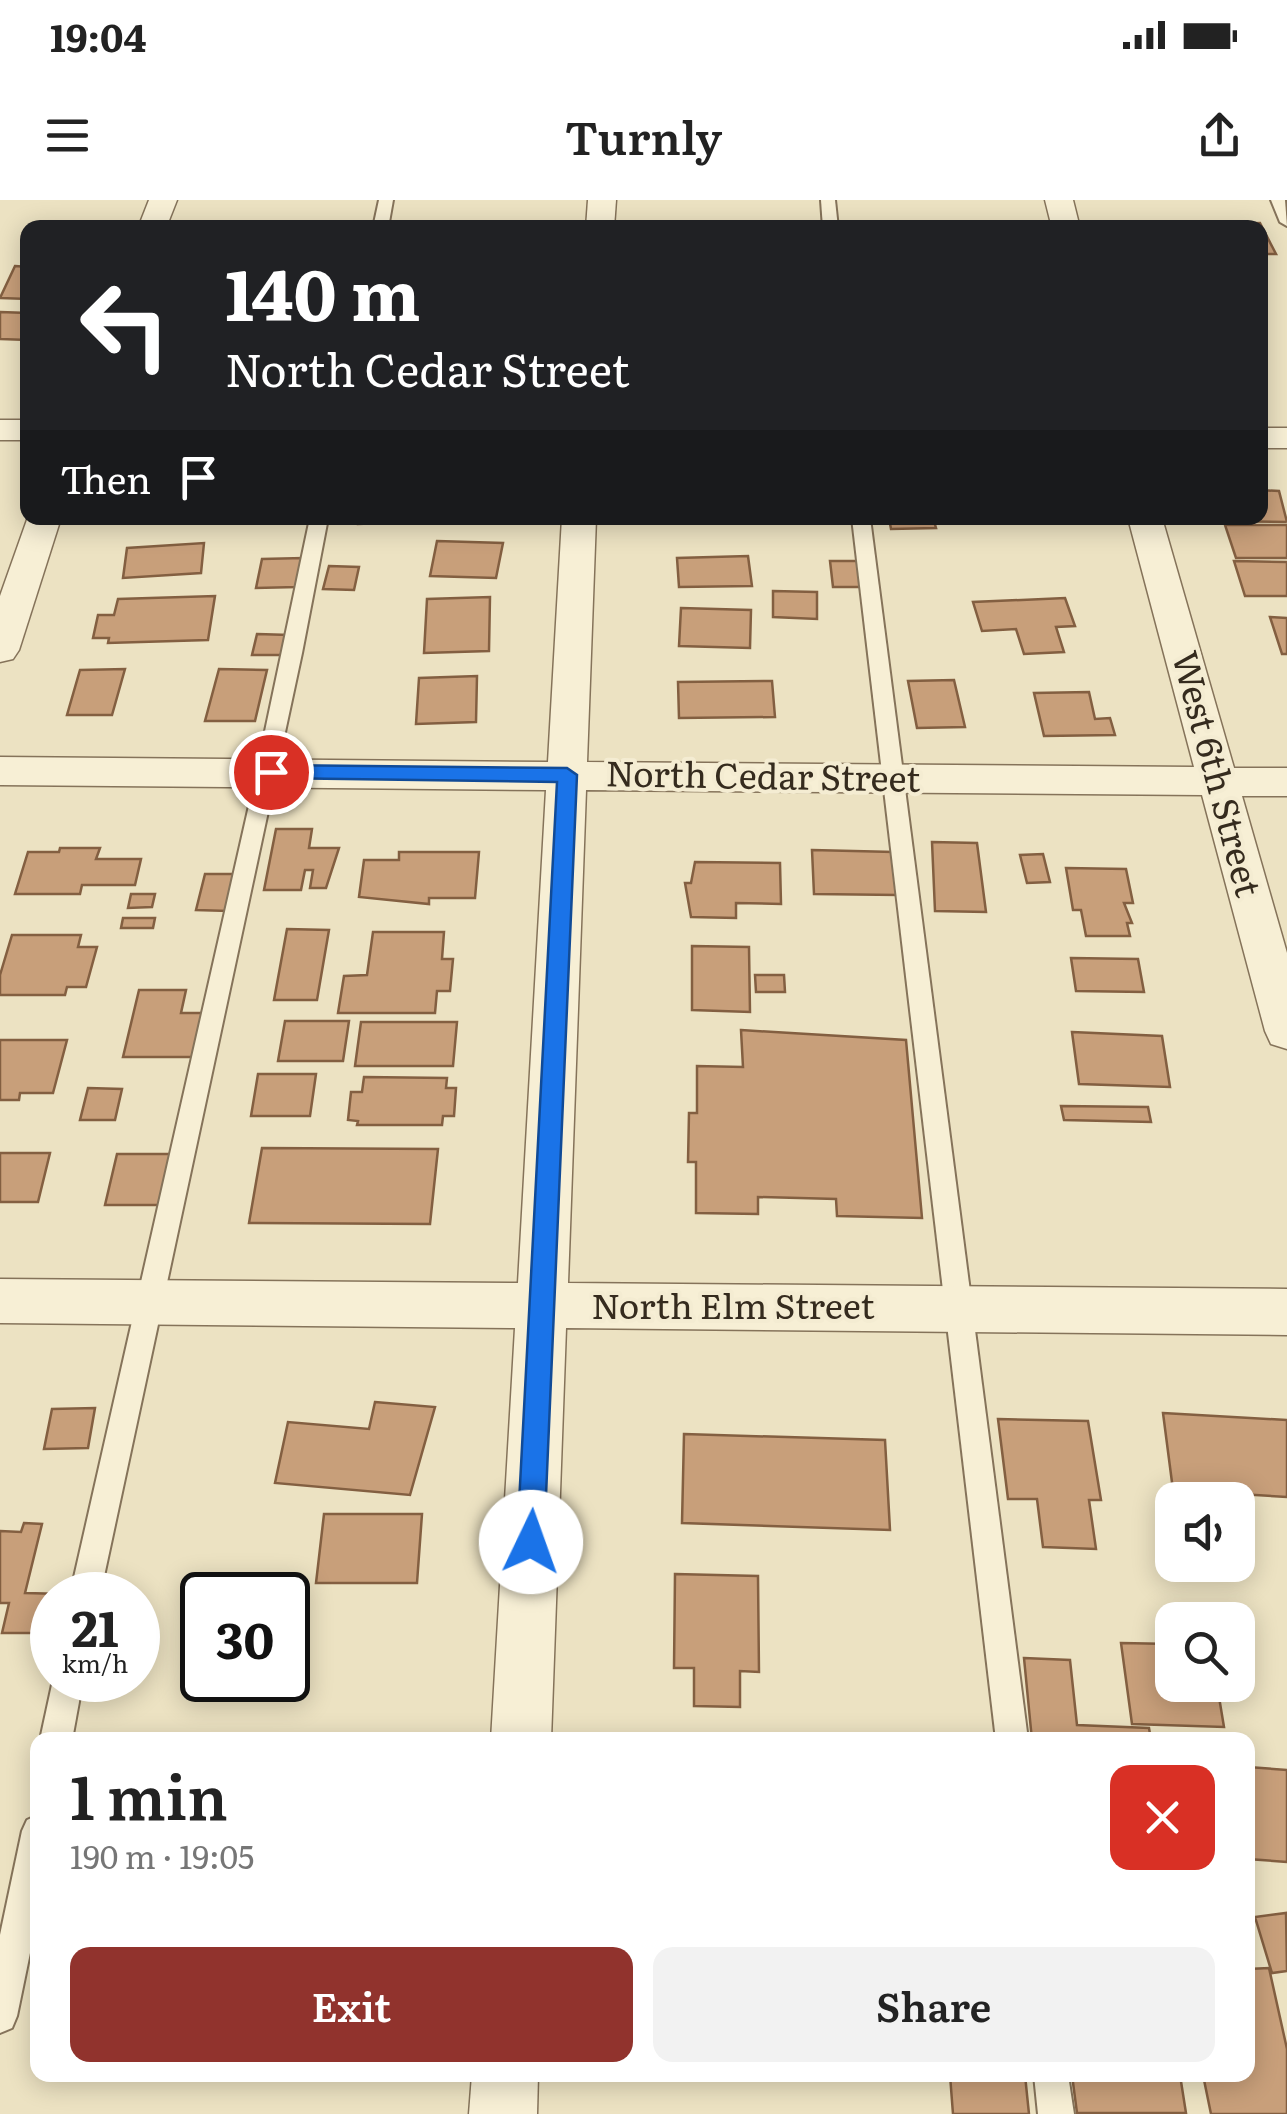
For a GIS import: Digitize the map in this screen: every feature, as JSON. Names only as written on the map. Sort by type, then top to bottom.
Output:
[{"type":"street","points":[[0,650],[42,525]]},
{"type":"street","points":[[521,1732],[579,525]]},
{"type":"street","name":"West 6th Street","points":[[1146,525],[1287,1032]]},
{"type":"street","name":"North Cedar Street","points":[[0,771],[1287,782]]},
{"type":"street","name":"North Elm Street","points":[[0,1301],[1287,1312]]},
{"type":"street","points":[[503,2114],[505,2082]]},
{"type":"lane","points":[[1278,200],[1287,222]]},
{"type":"lane","points":[[90,1572],[145,1302],[271,772],[318,525]]},
{"type":"lane","points":[[862,525],[1011,1732]]},
{"type":"lane","points":[[58,1732],[64,1702]]},
{"type":"lane","points":[[0,2016],[30,1870]]},
{"type":"lane","points":[[1052,2082],[1056,2114]]},
{"type":"building","points":[[15,266],[20,266],[20,299],[0,298]]},
{"type":"building","points":[[0,312],[20,313],[20,340],[0,339]]},
{"type":"building","points":[[1268,490],[1279,491],[1287,522],[1268,522]]},
{"type":"building","points":[[890,525],[936,528],[891,529]]},
{"type":"building","points":[[1225,525],[1287,525],[1287,558],[1236,558]]},
{"type":"building","points":[[437,541],[503,543],[496,578],[430,576]]},
{"type":"building","points":[[204,543],[201,573],[123,578],[127,548]]},
{"type":"building","points":[[748,556],[752,586],[679,587],[677,558]]},
{"type":"building","points":[[303,558],[297,587],[256,588],[262,559]]},
{"type":"building","points":[[830,561],[861,561],[865,587],[833,587]]},
{"type":"building","points":[[1234,561],[1287,562],[1287,596],[1245,596]]},
{"type":"building","points":[[329,566],[359,567],[354,590],[323,589]]},
{"type":"building","points":[[773,591],[817,592],[817,619],[773,617]]},
{"type":"building","points":[[215,596],[208,640],[108,643],[109,638],[93,638],[98,615],[114,615],[118,599]]},
{"type":"building","points":[[490,597],[489,651],[424,653],[427,599]]},
{"type":"building","points":[[1065,598],[1075,626],[1056,627],[1064,652],[1024,654],[1016,629],[982,631],[973,602]]},
{"type":"building","points":[[681,608],[751,610],[750,648],[679,646]]},
{"type":"building","points":[[1270,617],[1287,618],[1287,654],[1282,654]]},
{"type":"building","points":[[257,634],[289,635],[284,655],[252,655]]},
{"type":"building","points":[[125,669],[112,715],[67,715],[80,670]]},
{"type":"building","points":[[219,669],[267,670],[255,721],[205,721]]},
{"type":"building","points":[[477,676],[476,722],[416,724],[419,678]]},
{"type":"building","points":[[954,680],[965,727],[917,728],[908,681]]},
{"type":"building","points":[[772,681],[775,717],[679,718],[678,682]]},
{"type":"building","points":[[1089,692],[1095,719],[1110,718],[1115,735],[1044,736],[1034,693]]},
{"type":"building","points":[[276,829],[312,829],[309,848],[339,848],[326,888],[310,888],[313,870],[305,870],[301,890],[264,890]]},
{"type":"building","points":[[932,842],[977,843],[986,912],[935,911]]},
{"type":"building","points":[[60,848],[100,848],[96,859],[141,859],[135,885],[82,885],[80,894],[15,894],[28,852],[59,852]]},
{"type":"building","points":[[812,850],[894,852],[898,895],[814,894]]},
{"type":"building","points":[[399,852],[479,852],[475,898],[429,898],[429,904],[359,897],[364,860],[399,860]]},
{"type":"building","points":[[1043,854],[1050,882],[1027,883],[1020,855]]},
{"type":"building","points":[[695,862],[780,863],[781,904],[736,903],[736,918],[691,917],[685,883],[691,883]]},
{"type":"building","points":[[1066,868],[1126,869],[1133,903],[1124,903],[1132,923],[1127,923],[1130,936],[1086,936],[1081,910],[1073,910]]},
{"type":"building","points":[[205,874],[237,874],[229,911],[196,910]]},
{"type":"building","points":[[131,894],[155,894],[152,907],[128,908]]},
{"type":"building","points":[[123,918],[155,918],[153,928],[121,928]]},
{"type":"building","points":[[287,929],[329,930],[317,1000],[274,1000]]},
{"type":"building","points":[[373,932],[444,932],[442,959],[453,959],[450,991],[437,991],[435,1013],[338,1013],[344,976],[367,975]]},
{"type":"building","points":[[12,935],[81,935],[78,947],[97,947],[86,987],[67,987],[65,995],[0,995],[0,975]]},
{"type":"building","points":[[692,946],[749,947],[750,1012],[692,1010]]},
{"type":"building","points":[[1071,958],[1138,959],[1144,992],[1076,991]]},
{"type":"building","points":[[755,975],[784,975],[785,992],[756,992]]},
{"type":"building","points":[[139,990],[186,990],[181,1013],[205,1013],[195,1057],[123,1057]]},
{"type":"building","points":[[285,1021],[349,1021],[343,1061],[278,1061]]},
{"type":"building","points":[[361,1022],[457,1022],[453,1066],[355,1066]]},
{"type":"building","points":[[741,1030],[906,1040],[922,1218],[837,1216],[836,1199],[758,1197],[758,1214],[696,1213],[696,1162],[688,1162],[689,1113],[697,1113],[697,1066],[743,1067]]},
{"type":"building","points":[[1072,1032],[1162,1036],[1170,1087],[1079,1084]]},
{"type":"building","points":[[0,1040],[67,1040],[53,1093],[20,1093],[19,1100],[0,1100]]},
{"type":"building","points":[[258,1074],[316,1074],[310,1116],[251,1116]]},
{"type":"building","points":[[364,1077],[447,1078],[446,1088],[456,1088],[454,1116],[443,1116],[442,1125],[357,1125],[358,1121],[348,1120],[351,1092],[362,1092]]},
{"type":"building","points":[[88,1088],[122,1089],[115,1120],[80,1120]]},
{"type":"building","points":[[1061,1106],[1148,1107],[1151,1122],[1064,1120]]},
{"type":"building","points":[[262,1148],[438,1149],[430,1224],[249,1223]]},
{"type":"building","points":[[0,1153],[50,1153],[38,1202],[0,1202]]},
{"type":"building","points":[[117,1154],[171,1154],[160,1205],[105,1205]]},
{"type":"building","points":[[375,1402],[435,1407],[410,1495],[275,1483],[288,1422],[369,1429]]},
{"type":"building","points":[[95,1408],[88,1448],[44,1449],[52,1409]]},
{"type":"building","points":[[1163,1413],[1287,1420],[1287,1497],[1255,1495],[1255,1482],[1172,1482]]},
{"type":"building","points":[[998,1419],[1088,1421],[1101,1500],[1089,1500],[1096,1549],[1043,1547],[1037,1499],[1008,1499]]},
{"type":"building","points":[[684,1434],[885,1440],[890,1530],[682,1523]]},
{"type":"building","points":[[324,1514],[422,1514],[417,1583],[316,1583]]},
{"type":"building","points":[[24,1523],[42,1524],[25,1593],[30,1593],[30,1633],[2,1633],[9,1603],[0,1603],[0,1531],[21,1532]]},
{"type":"building","points":[[675,1574],[758,1576],[759,1672],[740,1671],[740,1707],[694,1706],[694,1668],[674,1668]]},
{"type":"building","points":[[1121,1643],[1155,1644],[1155,1702],[1220,1702],[1224,1727],[1132,1724]]},
{"type":"building","points":[[1024,1658],[1070,1660],[1077,1725],[1149,1728],[1150,1732],[1031,1732]]},
{"type":"building","points":[[1255,1768],[1287,1770],[1287,1862],[1255,1860]]},
{"type":"building","points":[[1286,1913],[1287,1971],[1272,1973],[1255,1917]]},
{"type":"building","points":[[1269,1968],[1287,2049],[1287,2114],[1211,2114],[1204,2082],[1255,2082],[1255,1969]]},
{"type":"building","points":[[951,2082],[1026,2082],[1029,2114],[953,2114]]},
{"type":"building","points":[[1073,2082],[1181,2082],[1186,2113],[1077,2113]]},
{"type":"route","points":[[271,772],[567,775],[531,1542]]}]
